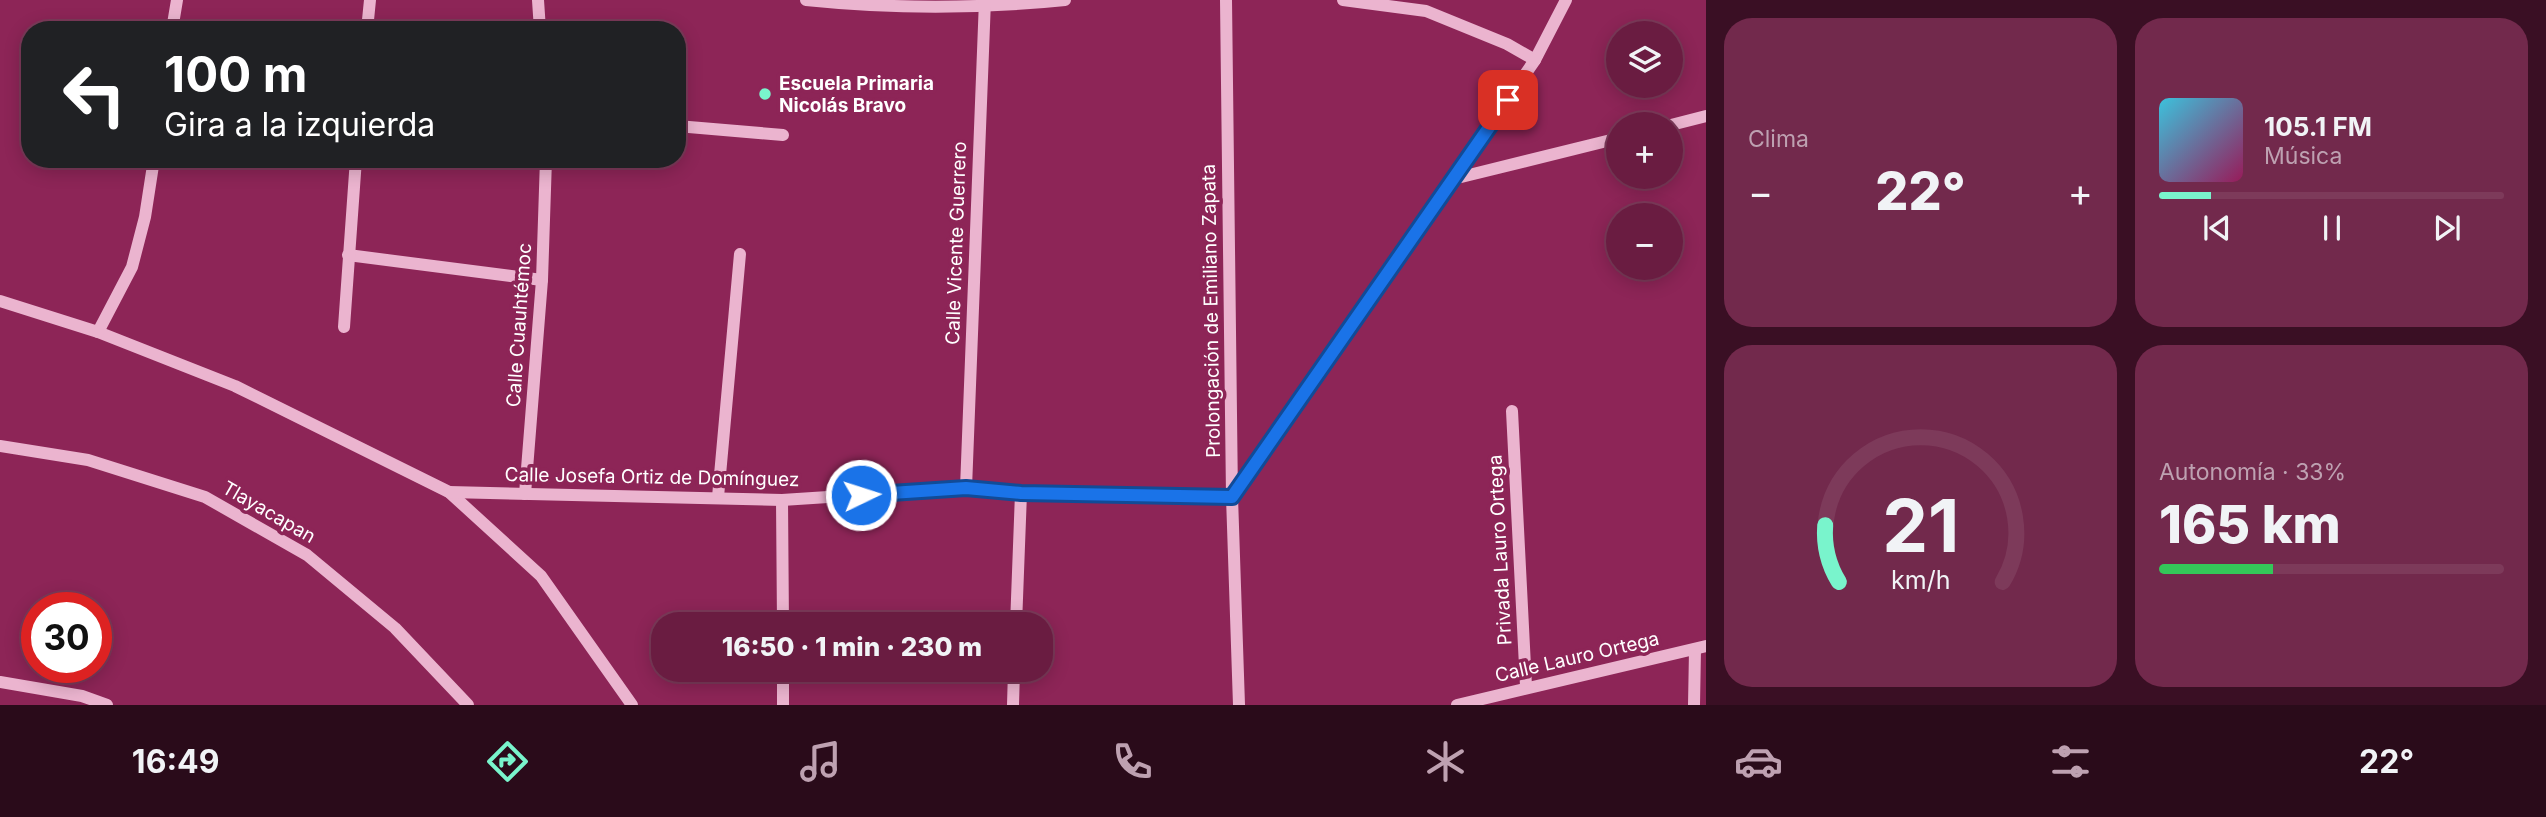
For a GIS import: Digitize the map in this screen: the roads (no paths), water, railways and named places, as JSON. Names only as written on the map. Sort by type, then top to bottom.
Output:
[{"type":"street","points":[[174,21],[177,0]]},
{"type":"street","points":[[368,21],[370,0]]},
{"type":"street","points":[[538,0],[539,21]]},
{"type":"street","points":[[806,0],[877,7],[1065,0]]},
{"type":"street","name":"Prolongación de Emiliano Zapata","points":[[1226,0],[1232,497],[1239,705]]},
{"type":"street","points":[[1343,0],[1427,6],[1535,60]]},
{"type":"street","points":[[1232,497],[1535,60],[1566,0]]},
{"type":"street","name":"Calle Vicente Guerrero","points":[[966,488],[985,4]]},
{"type":"street","points":[[1683,122],[1706,116]]},
{"type":"street","points":[[686,127],[783,135]]},
{"type":"street","points":[[1453,179],[1606,141]]},
{"type":"street","points":[[98,332],[132,267],[145,217],[152,168]]},
{"type":"street","points":[[344,327],[355,168]]},
{"type":"street","name":"Calle Cuauhtémoc","points":[[525,494],[542,280],[545,168]]},
{"type":"street","points":[[718,497],[740,254]]},
{"type":"street","points":[[348,255],[542,280]]},
{"type":"street","points":[[0,301],[98,332],[235,386],[449,492],[541,576],[632,705]]},
{"type":"street","name":"Privada Lauro Ortega","points":[[1512,411],[1526,686]]},
{"type":"street","name":"Tlayacapan","points":[[0,446],[88,460],[205,497],[307,555],[395,628],[468,705]]},
{"type":"street","name":"Calle Josefa Ortiz de Domínguez","points":[[449,492],[782,500],[966,488],[1021,493],[1232,497]]},
{"type":"street","points":[[1016,612],[1021,493]]},
{"type":"street","points":[[782,500],[783,612]]},
{"type":"street","points":[[1694,705],[1700,648]]},
{"type":"street","name":"Calle Lauro Ortega","points":[[1457,705],[1490,702],[1526,686],[1700,648]]},
{"type":"street","points":[[0,682],[82,696],[107,705]]},
{"type":"street","points":[[783,682],[783,705]]},
{"type":"street","points":[[1013,705],[1014,682]]},
{"type":"place","name":"Escuela Primaria Nicolás Bravo","points":[[765,94]]}]
